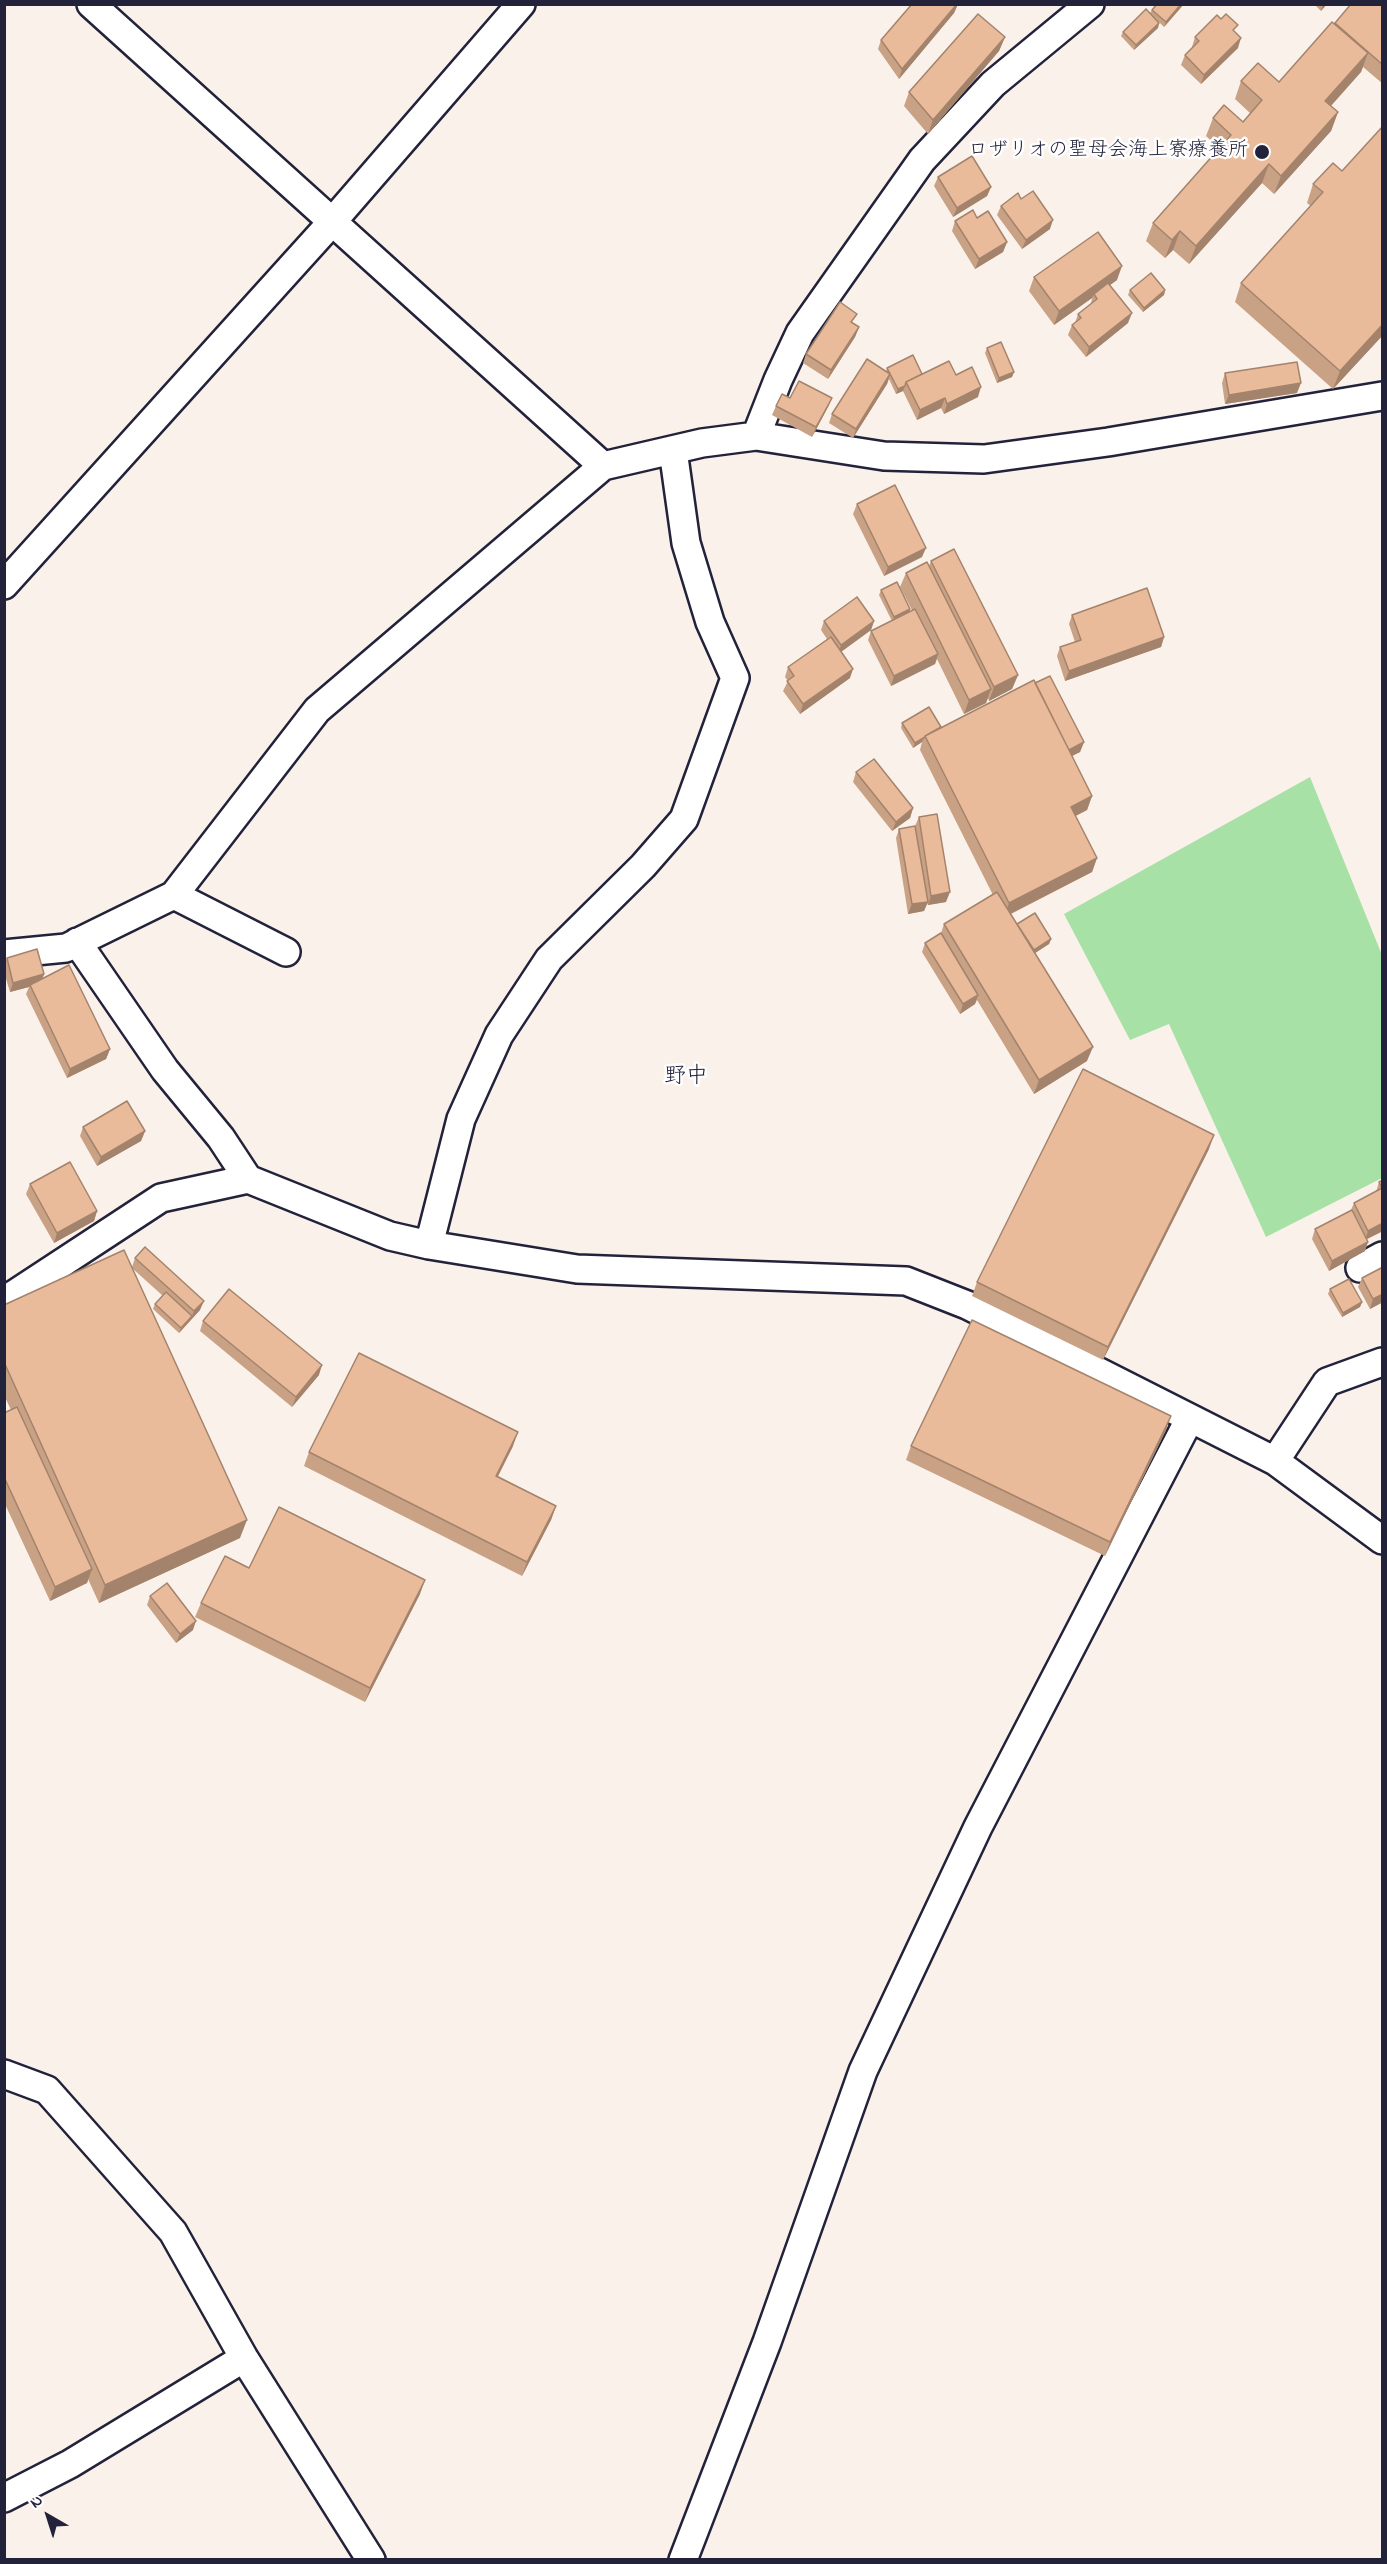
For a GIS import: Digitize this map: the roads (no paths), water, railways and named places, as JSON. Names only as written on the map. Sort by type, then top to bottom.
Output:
[{"type":"street","points":[[91,4],[603,466]]},
{"type":"street","points":[[4,585],[332,222],[521,4]]},
{"type":"street","points":[[756,436],[800,333],[922,160],[993,84],[1090,4]]},
{"type":"street","points":[[4,954],[66,948],[174,895],[317,710],[603,466],[673,450],[756,436],[884,456],[984,459],[1108,442],[1383,396]]},
{"type":"street","points":[[429,1245],[461,1119],[499,1035],[549,959],[643,866],[684,819],[735,678],[710,622],[686,543],[673,450]]},
{"type":"street","points":[[174,895],[286,952]]},
{"type":"street","points":[[77,942],[165,1070],[221,1138],[248,1179]]},
{"type":"street","points":[[4,1301],[161,1198],[248,1179],[390,1236],[429,1245],[577,1269],[906,1281],[967,1305],[1275,1461],[1383,1540]]},
{"type":"street","points":[[1275,1461],[1327,1382],[1383,1362]]},
{"type":"street","points":[[683,2559],[767,2343],[863,2071],[978,1827],[1190,1418]]},
{"type":"street","points":[[4,2074],[47,2091],[173,2232],[244,2358],[371,2559]]},
{"type":"street","points":[[4,2498],[70,2464],[244,2358]]},
{"type":"place","name":"ロザリオの聖母会海上寮療養所","points":[[1262,152]]},
{"type":"district","name":"野中","points":[[686,1078]]}]
